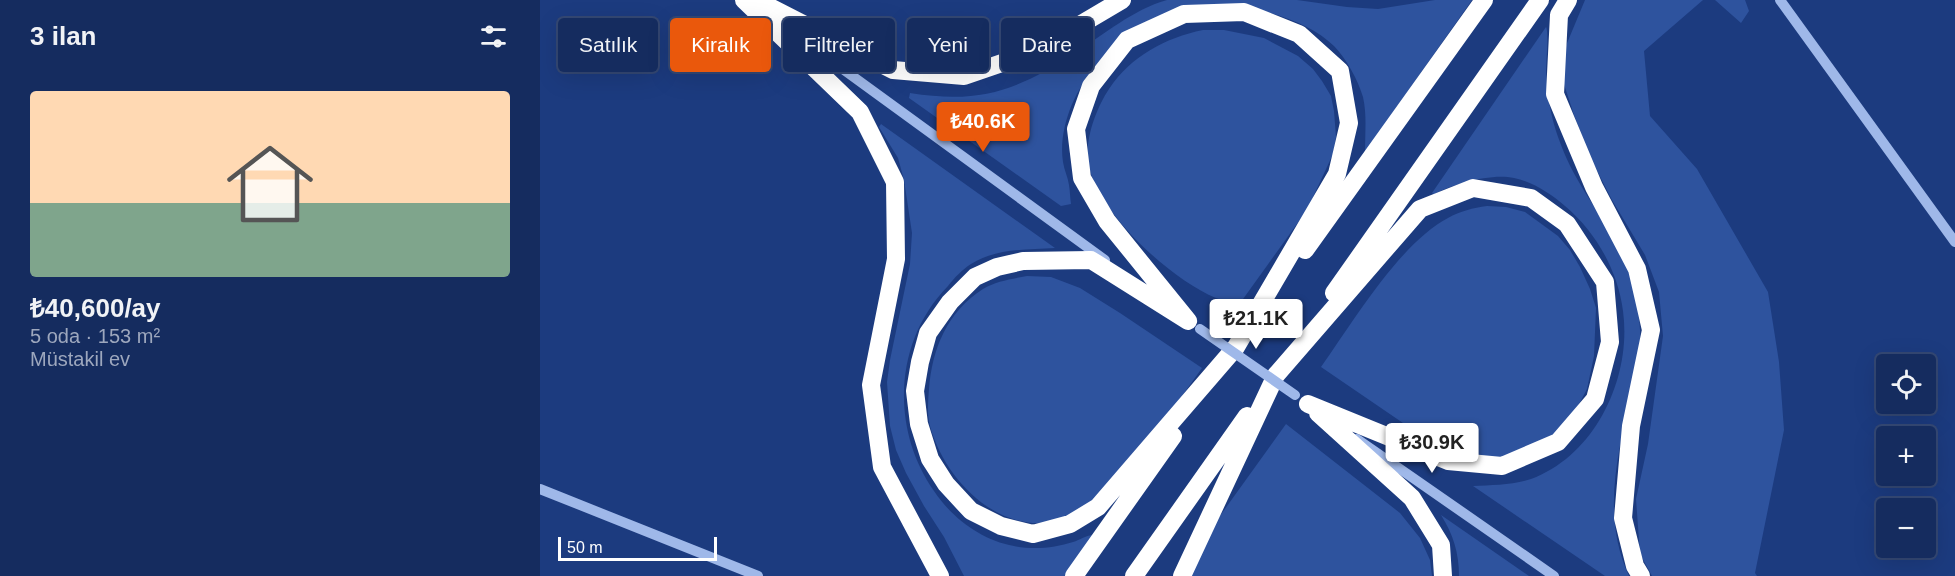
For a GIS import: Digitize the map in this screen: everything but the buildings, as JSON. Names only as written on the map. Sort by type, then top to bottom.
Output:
[{"type":"highway","points":[[746,0],[860,112],[895,182],[896,259],[871,386],[882,467],[940,576]]},
{"type":"highway","points":[[756,0],[893,70],[964,76],[1034,52],[1122,0]]},
{"type":"highway","points":[[1074,576],[1484,0]]},
{"type":"highway","points":[[1134,576],[1540,0]]},
{"type":"highway","points":[[1568,0],[1559,15],[1555,94],[1594,187],[1637,269],[1651,330],[1631,426],[1623,518],[1635,566],[1641,576]]},
{"type":"highway","points":[[1244,12],[1299,34],[1340,71],[1349,123],[1337,174],[1236,346],[1098,507],[1070,524],[1033,534],[1001,526],[971,511],[946,484],[930,459],[919,424],[915,391],[920,362],[928,333],[950,302],[975,277],[998,267],[1023,261],[1091,260],[1194,325],[1107,221],[1082,178],[1076,129],[1091,86],[1127,40],[1184,14],[1244,12]]},
{"type":"highway","points":[[1182,576],[1276,375],[1420,209],[1473,188],[1531,198],[1567,224],[1605,282],[1610,342],[1595,399],[1558,442],[1502,466],[1448,461],[1301,400]]},
{"type":"highway","points":[[1301,400],[1412,498],[1441,545],[1443,576]]},
{"type":"street","points":[[746,0],[1194,325],[1554,576]]},
{"type":"street","points":[[1780,0],[1955,242]]},
{"type":"street","points":[[540,489],[758,576]]},
{"type":"shaded area","points":[[1167,0],[1297,0],[1378,9],[1435,0],[1472,0],[1365,152],[1366,124],[1363,97],[1343,57],[1321,35],[1287,18],[1268,12],[1228,6],[1193,7],[1093,70],[1093,41],[1130,16]]},
{"type":"shaded area","points":[[1585,0],[1703,0],[1644,51],[1650,116],[1697,169],[1768,292],[1779,362],[1784,430],[1755,573],[1757,576],[1652,576],[1640,554],[1636,499],[1648,444],[1663,336],[1659,292],[1645,255],[1612,200],[1590,157],[1562,78],[1565,48]]},
{"type":"shaded area","points":[[1715,0],[1745,0],[1749,11],[1741,23]]},
{"type":"shaded area","points":[[1546,27],[1547,87],[1556,131],[1573,172],[1622,252],[1630,270],[1637,305],[1640,330],[1639,354],[1617,462],[1614,508],[1621,553],[1629,576],[1605,576],[1473,486],[1509,484],[1531,479],[1554,468],[1574,452],[1591,433],[1605,411],[1622,362],[1623,311],[1611,267],[1596,240],[1565,206],[1535,185],[1505,177],[1473,180],[1432,193]]},
{"type":"shaded area","points":[[1203,30],[1224,30],[1264,38],[1298,56],[1313,69],[1322,81],[1331,96],[1334,111],[1336,137],[1333,154],[1307,210],[1238,306],[1216,298],[1180,277],[1142,245],[1109,208],[1098,189],[1088,161],[1091,128],[1104,98],[1118,77],[1138,58],[1162,43]]},
{"type":"shaded area","points":[[1043,72],[1092,72],[1081,87],[1065,124],[1062,150],[1071,204],[1061,206],[909,98],[910,93],[957,97],[977,95],[997,91]]},
{"type":"shaded area","points":[[881,124],[1055,248],[1001,252],[981,259],[962,271],[930,308],[917,332],[908,358],[904,386],[905,413],[910,440],[920,466],[941,501],[959,519],[990,539],[1029,548],[1059,546],[1094,535],[1065,576],[964,576],[906,473],[896,450],[890,426],[887,382],[910,264],[912,233],[904,180],[898,158],[879,127]]},
{"type":"shaded area","points":[[1487,206],[1506,207],[1525,212],[1558,236],[1580,267],[1596,308],[1594,356],[1587,389],[1578,406],[1550,439],[1496,459],[1472,458],[1443,447],[1403,423],[1321,367],[1378,285],[1412,246],[1430,230],[1453,216],[1467,210]]},
{"type":"shaded area","points":[[1027,276],[1051,277],[1080,288],[1202,368],[1128,470],[1078,512],[1049,522],[1026,522],[1004,516],[983,504],[965,488],[950,469],[938,448],[928,417],[929,389],[934,360],[951,320],[970,298],[988,286]]},
{"type":"shaded area","points":[[1286,424],[1400,513],[1420,538],[1430,560],[1432,576],[1191,576],[1217,520]]},
{"type":"shaded area","points":[[1441,515],[1529,576],[1459,576],[1454,544]]}]
